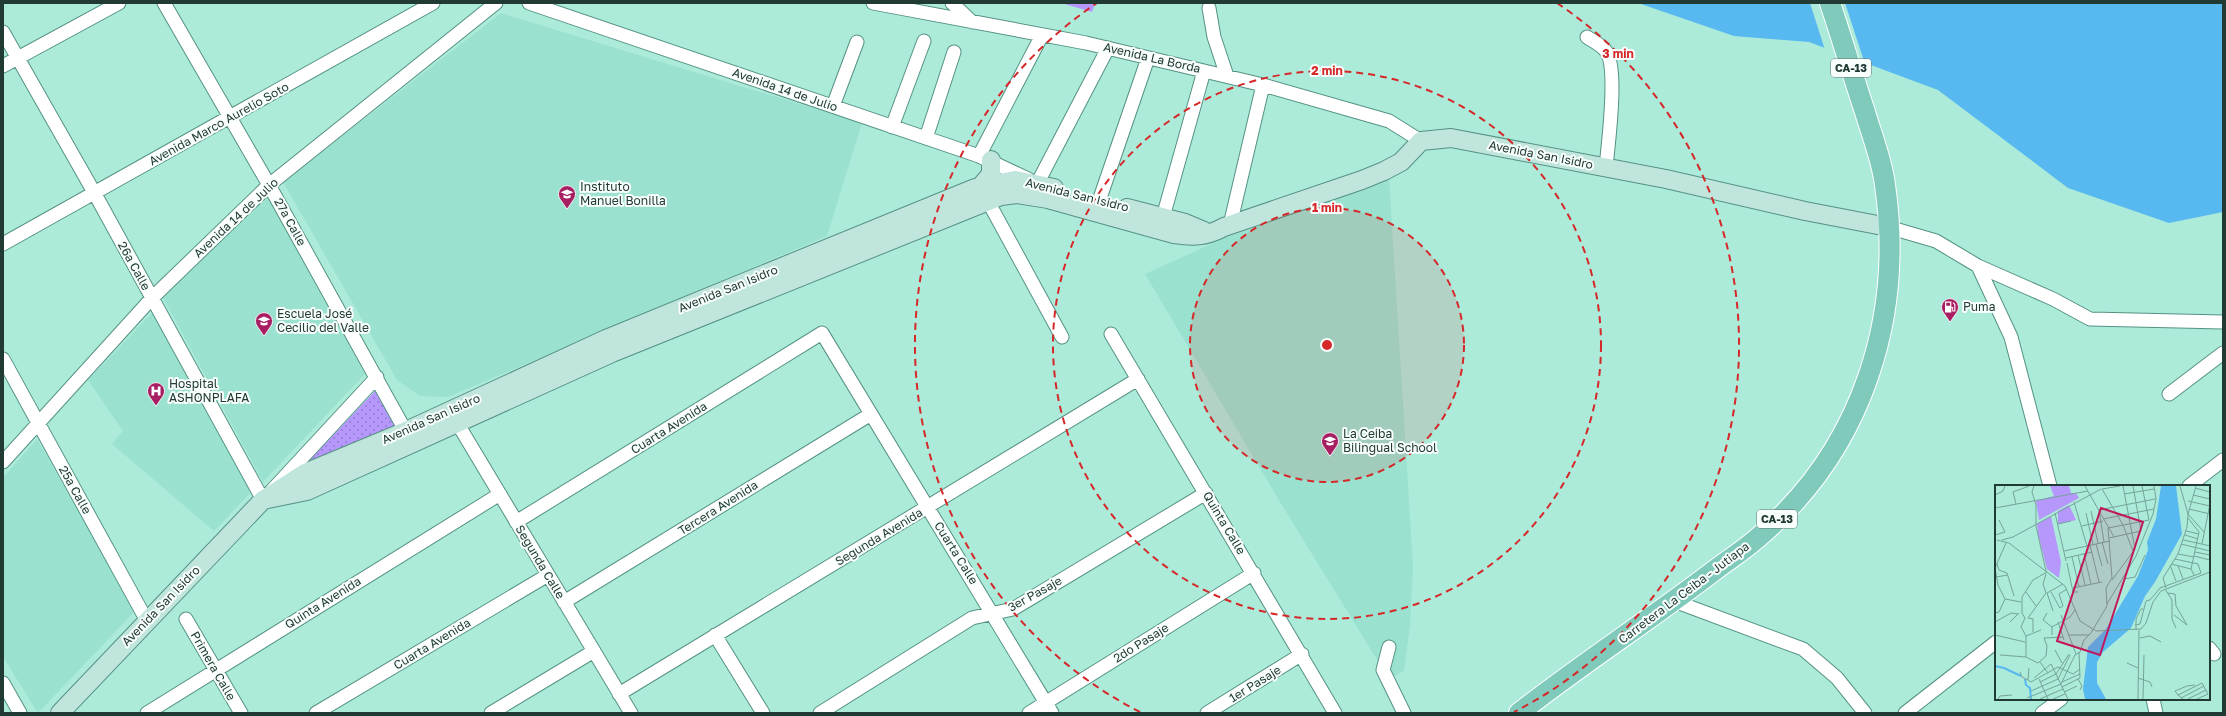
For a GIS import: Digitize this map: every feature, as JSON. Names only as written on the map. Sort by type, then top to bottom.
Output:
[{"type":"main road","name":"Carretera La Ceiba - Jutiapa","points":[[1519,713],[1674,602],[1761,535],[1780,517],[1819,472],[1844,430],[1867,382],[1882,333],[1890,279],[1885,184],[1871,132],[1830,3]]},
{"type":"street","points":[[3,66],[119,3]]},
{"type":"street","name":"27a Calle","points":[[164,3],[269,185],[409,437]]},
{"type":"street","name":"Avenida Marco Aurelio Soto","points":[[3,244],[95,194],[433,3]]},
{"type":"street","name":"Avenida 14 de Julio","points":[[3,462],[152,298],[269,185],[496,3]]},
{"type":"street","name":"Avenida 14 de Julio","points":[[530,3],[985,158],[1036,190]]},
{"type":"street","name":"Avenida La Borda","points":[[873,3],[1108,48],[1263,85],[1389,121],[1422,141]]},
{"type":"street","points":[[952,3],[972,22]]},
{"type":"street","points":[[1209,8],[1214,37],[1227,76]]},
{"type":"street","name":"26a Calle","points":[[3,32],[95,194],[263,500]]},
{"type":"street","points":[[1042,35],[985,158],[991,174],[984,194],[1062,338]]},
{"type":"street","points":[[1587,37],[1606,50],[1611,63],[1612,108],[1606,167]]},
{"type":"street","points":[[892,126],[924,41]]},
{"type":"street","points":[[833,106],[856,42]]},
{"type":"street","points":[[1036,190],[1108,48]]},
{"type":"street","points":[[926,138],[954,52]]},
{"type":"street","points":[[1099,201],[1148,58]]},
{"type":"street","points":[[1163,217],[1204,71]]},
{"type":"street","points":[[1230,225],[1263,85]]},
{"type":"street","name":"Avenida San Isidro","points":[[1036,190],[1099,201],[1174,234],[1194,237],[1210,234],[1230,225],[1362,180],[1384,171],[1401,162],[1422,141],[1451,138],[1666,179],[1805,212],[1888,227]]},
{"type":"street","name":"Avenida San Isidro","points":[[263,500],[306,473],[409,437],[453,417],[606,339],[984,194],[1015,180],[1036,190],[1132,216],[1163,217],[1210,234]]},
{"type":"street","points":[[1888,227],[1936,241],[1978,266],[2054,300],[2090,319],[2223,322]]},
{"type":"street","points":[[1978,266],[2011,337],[2050,485]]},
{"type":"street","name":"Cuarta Calle","points":[[822,333],[993,613],[1049,708]]},
{"type":"street","name":"Cuarta Avenida","points":[[516,522],[822,333]]},
{"type":"street","name":"Quinta Calle","points":[[1111,334],[1336,713]]},
{"type":"street","points":[[2169,394],[2223,353]]},
{"type":"street","name":"25a Calle","points":[[3,359],[147,621]]},
{"type":"street","name":"Avenida San Isidro","points":[[60,713],[263,500],[377,377]]},
{"type":"street","name":"Segunda Avenida","points":[[619,694],[928,508],[1138,379]]},
{"type":"street","name":"Tercera Avenida","points":[[564,602],[871,414]]},
{"type":"street","name":"Segunda Calle","points":[[453,417],[631,713]]},
{"type":"street","points":[[2190,485],[2223,460]]},
{"type":"street","name":"3er Pasaje","points":[[820,713],[972,618],[1013,609],[1206,493]]},
{"type":"street","name":"Quinta Avenida","points":[[147,713],[500,494]]},
{"type":"street","name":"2do Pasaje","points":[[1029,713],[1049,708],[1254,573]]},
{"type":"street","name":"Cuarta Avenida","points":[[316,713],[548,575]]},
{"type":"street","points":[[1674,602],[1803,648],[1837,678],[1865,713]]},
{"type":"street","name":"Primera Calle","points":[[186,619],[241,713]]},
{"type":"street","points":[[715,635],[763,713]]},
{"type":"street","points":[[1905,713],[1995,643]]},
{"type":"street","points":[[1389,648],[1383,670],[1404,713]]},
{"type":"street","points":[[491,713],[594,651]]},
{"type":"street","name":"1er Pasaje","points":[[1207,713],[1302,654]]},
{"type":"street","points":[[3,683],[20,713]]},
{"type":"street","points":[[2042,713],[2060,700]]},
{"type":"street","points":[[2153,700],[2156,713]]},
{"type":"shaded area","points":[[1061,3],[1095,3],[1092,12]]},
{"type":"shaded area","name":"Instituto Manuel Bonilla","points":[[501,13],[862,123],[827,236],[448,397],[420,396],[397,380],[283,182]]},
{"type":"shaded area","name":"La Ceiba Bilingual School","points":[[1389,177],[1413,566],[1410,625],[1404,671],[1389,679],[1283,507],[1145,274],[1242,230]]},
{"type":"shaded area","name":"Escuela José Cecilio del Valle","points":[[268,197],[365,374],[263,482],[163,298]]},
{"type":"shaded area","name":"Hospital ASHONPLAFA","points":[[154,311],[253,490],[214,531],[112,444],[123,431],[88,380]]},
{"type":"shaded area","points":[[376,390],[397,427],[298,472]]},
{"type":"shaded area","points":[[37,439],[135,611],[38,713],[3,657],[3,478]]},
{"type":"water","points":[[1638,3],[2223,3],[2223,212],[2169,223],[2068,188],[1938,90],[1809,42],[1734,36]]},
{"type":"pier","points":[[1810,3],[1845,3],[1865,64],[1825,50]]},
{"type":"place","name":"Instituto Manuel Bonilla","points":[[567,209]]},
{"type":"place","name":"Puma","points":[[1950,322]]},
{"type":"place","name":"Escuela José Cecilio del Valle","points":[[264,336]]},
{"type":"place","name":"Hospital ASHONPLAFA","points":[[156,406]]},
{"type":"place","name":"La Ceiba Bilingual School","points":[[1330,456]]}]
